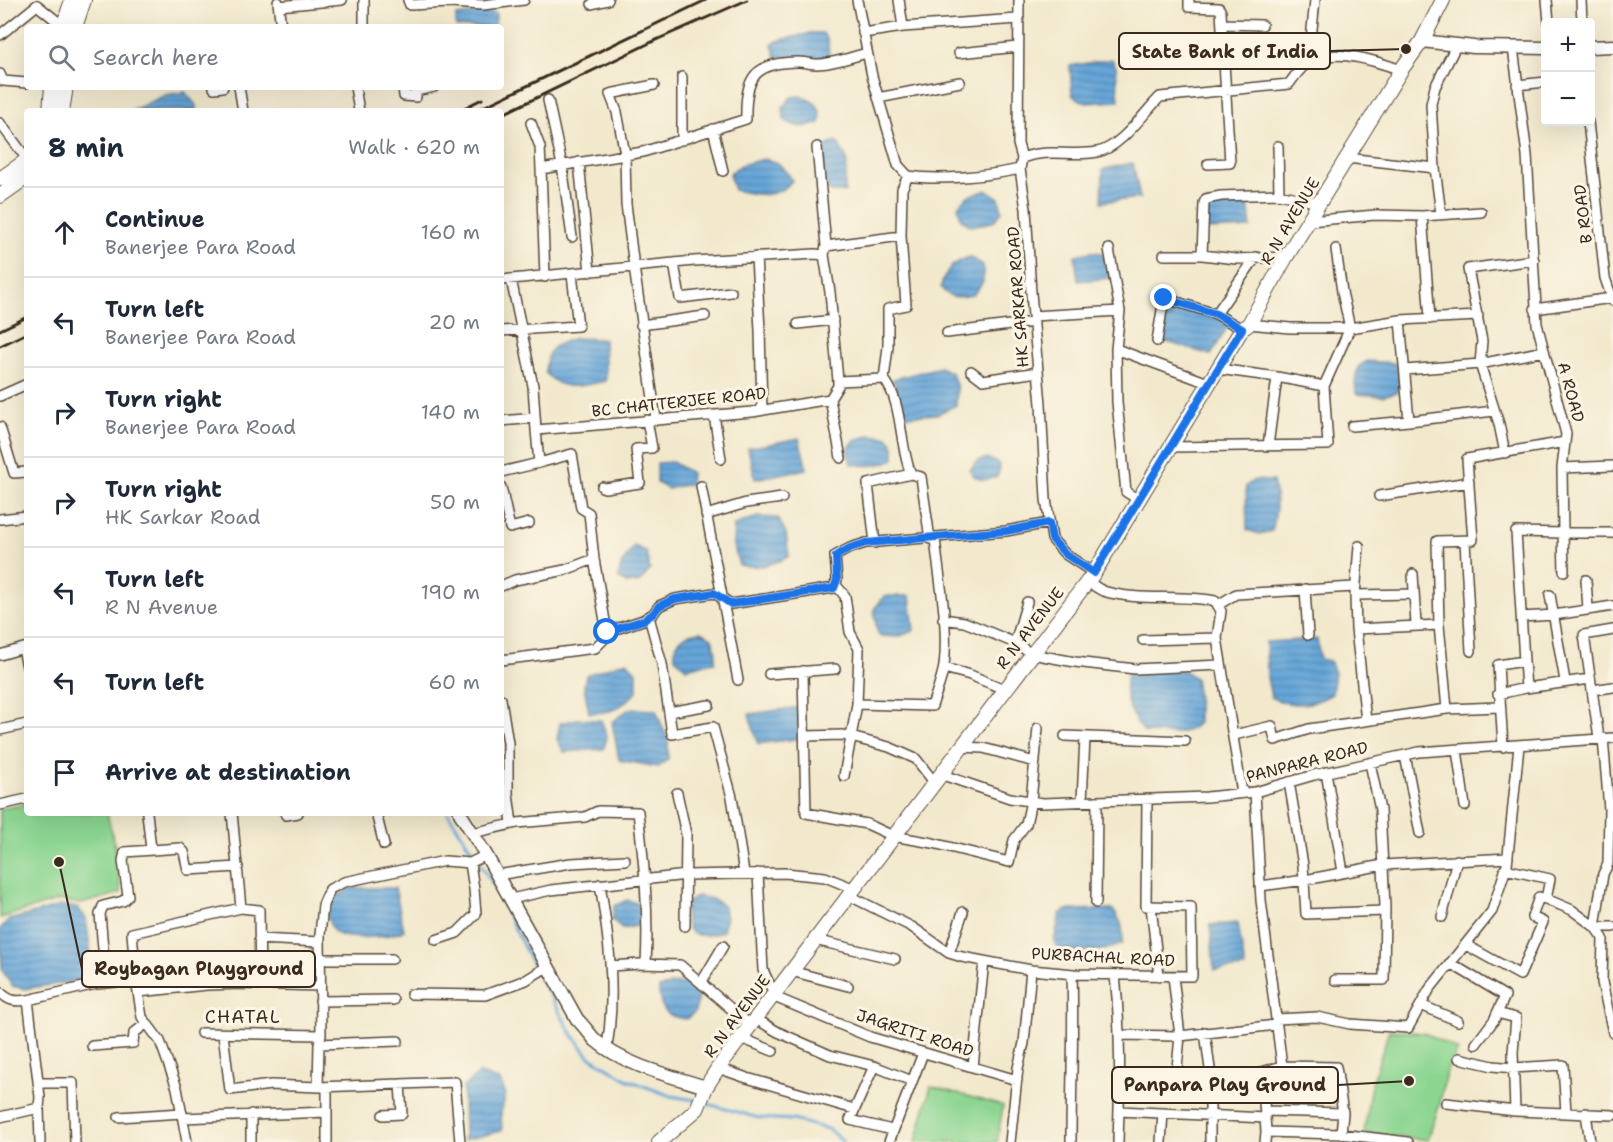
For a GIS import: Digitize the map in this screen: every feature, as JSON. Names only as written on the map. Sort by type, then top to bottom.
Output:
[{"type":"main road","points":[[68,24],[72,0]]},
{"type":"main road","points":[[69,24],[84,0]]},
{"type":"main road","name":"R N AVENUE","points":[[662,1141],[702,1097],[718,1068],[1091,577],[1208,383],[1246,327],[1286,257],[1401,70],[1422,41],[1443,0]]},
{"type":"main road","points":[[50,108],[52,90]]},
{"type":"main road","points":[[62,108],[66,90]]},
{"type":"main road","points":[[0,179],[24,161]]},
{"type":"main road","points":[[0,196],[24,179]]},
{"type":"street","points":[[281,24],[278,3],[342,0]]},
{"type":"street","points":[[364,0],[364,24]]},
{"type":"street","points":[[408,0],[410,5],[450,2],[483,5],[524,0]]},
{"type":"street","points":[[592,4],[608,0]]},
{"type":"street","points":[[857,0],[878,98],[898,165],[908,176],[922,178],[1004,173],[1020,169]]},
{"type":"street","points":[[899,0],[903,27]]},
{"type":"street","name":"HK SARKAR ROAD","points":[[1019,0],[1018,144],[1022,158],[1020,169],[1026,210],[1046,499],[1052,539],[1102,591],[1132,596],[1202,598],[1215,601],[1218,605]]},
{"type":"street","points":[[1189,0],[1189,7],[1219,8],[1222,24],[1230,163],[1209,164]]},
{"type":"street","points":[[1315,0],[1311,39],[1315,60]]},
{"type":"street","points":[[1546,0],[1548,18]]},
{"type":"street","points":[[1581,0],[1582,18]]},
{"type":"street","points":[[0,35],[37,5],[63,24]]},
{"type":"street","points":[[863,33],[903,27],[1018,19]]},
{"type":"street","points":[[1222,24],[1262,25]]},
{"type":"street","points":[[1422,41],[1456,46],[1541,48]]},
{"type":"street","points":[[1441,214],[1435,168],[1431,104],[1436,87],[1456,46]]},
{"type":"street","points":[[1595,47],[1613,46]]},
{"type":"street","points":[[958,53],[1018,47]]},
{"type":"street","name":"A ROAD","points":[[1513,48],[1527,155],[1535,309],[1566,434],[1562,468],[1564,571]]},
{"type":"street","points":[[541,169],[643,152],[746,119],[748,87],[751,79],[764,67],[797,62],[819,64],[867,53]]},
{"type":"street","points":[[1022,158],[1037,152],[1098,153],[1115,145],[1160,97],[1289,84],[1308,62],[1324,56],[1354,57],[1401,70]]},
{"type":"street","points":[[0,74],[3,81],[24,83]]},
{"type":"street","points":[[682,77],[682,140]]},
{"type":"street","points":[[878,98],[960,82]]},
{"type":"street","points":[[1517,85],[1541,82]]},
{"type":"street","points":[[602,487],[640,483],[636,449],[651,448],[652,420],[626,204],[625,154],[617,112],[610,94],[654,85]]},
{"type":"street","points":[[240,90],[242,108]]},
{"type":"street","points":[[356,90],[358,108]]},
{"type":"street","points":[[403,90],[404,96],[416,97],[416,91],[420,90]]},
{"type":"street","points":[[548,99],[562,165],[572,237]]},
{"type":"street","points":[[0,123],[24,155]]},
{"type":"street","points":[[531,123],[540,147],[545,277]]},
{"type":"street","name":"B ROAD","points":[[1588,126],[1605,278],[1612,300]]},
{"type":"street","points":[[713,129],[723,171]]},
{"type":"street","points":[[1278,146],[1279,194]]},
{"type":"street","points":[[817,147],[838,381],[838,386],[830,399],[841,458]]},
{"type":"street","points":[[1347,158],[1435,168]]},
{"type":"street","points":[[579,162],[590,272]]},
{"type":"street","points":[[908,176],[902,189],[906,305],[888,309],[888,347],[884,379],[890,386],[905,461],[911,474]]},
{"type":"street","points":[[1202,255],[1206,199],[1221,196],[1279,194],[1319,203]]},
{"type":"street","points":[[1309,221],[1375,215],[1422,216],[1481,212]]},
{"type":"street","points":[[1422,216],[1430,319]]},
{"type":"street","points":[[504,280],[674,263],[815,254],[825,250],[902,236]]},
{"type":"street","points":[[1601,242],[1613,240]]},
{"type":"street","points":[[1109,249],[1120,311],[1116,349],[1117,402],[1126,492],[1139,500]]},
{"type":"street","points":[[1171,447],[1328,445],[1324,386],[1350,328],[1336,249]]},
{"type":"street","points":[[1164,255],[1202,255],[1236,259],[1286,257]]},
{"type":"street","points":[[756,257],[762,410]]},
{"type":"street","points":[[1216,314],[1256,257]]},
{"type":"street","points":[[1505,453],[1480,364],[1482,341],[1468,269],[1534,260]]},
{"type":"street","points":[[674,263],[680,298],[731,292]]},
{"type":"street","points":[[504,331],[578,326],[572,274]]},
{"type":"street","points":[[512,279],[520,330],[533,386],[539,463]]},
{"type":"street","points":[[1157,341],[1164,298],[1216,314],[1246,327],[1350,328],[1400,320],[1478,316]]},
{"type":"street","points":[[1535,309],[1612,300]]},
{"type":"street","points":[[947,333],[1033,319],[1120,311]]},
{"type":"street","points":[[641,325],[705,316]]},
{"type":"street","points":[[798,324],[833,320]]},
{"type":"street","points":[[1400,320],[1409,421]]},
{"type":"street","points":[[1116,349],[1208,383]]},
{"type":"street","points":[[1405,370],[1480,364],[1544,351]]},
{"type":"street","points":[[1218,369],[1324,386]]},
{"type":"street","points":[[971,372],[983,380],[1038,372]]},
{"type":"street","points":[[1268,446],[1277,377]]},
{"type":"street","points":[[838,381],[884,379]]},
{"type":"street","points":[[0,396],[24,385]]},
{"type":"street","name":"BC CHATTERJEE ROAD","points":[[536,430],[762,410],[830,399]]},
{"type":"street","points":[[1352,426],[1494,411]]},
{"type":"street","points":[[714,415],[721,459]]},
{"type":"street","points":[[504,421],[535,418]]},
{"type":"street","points":[[0,427],[14,473],[24,472]]},
{"type":"street","points":[[1447,709],[1439,625],[1437,541],[1473,540],[1467,459],[1565,442]]},
{"type":"street","points":[[504,471],[572,454],[581,508],[589,513],[594,560],[607,632],[596,648],[504,660]]},
{"type":"street","points":[[1562,468],[1613,466]]},
{"type":"street","points":[[857,704],[932,706],[944,668],[941,585],[921,477],[911,474],[868,484],[875,543]]},
{"type":"street","points":[[1379,496],[1469,482]]},
{"type":"street","points":[[701,486],[738,680]]},
{"type":"street","points":[[706,515],[747,503],[782,498]]},
{"type":"street","points":[[504,501],[510,528],[529,523]]},
{"type":"street","points":[[0,519],[24,516]]},
{"type":"street","points":[[844,776],[857,704],[859,650],[850,632],[845,596],[836,584],[836,556],[850,548],[875,543],[1006,531],[1049,523]]},
{"type":"street","points":[[1526,688],[1516,532],[1613,533]]},
{"type":"street","points":[[1465,541],[1471,651]]},
{"type":"street","points":[[1359,546],[1354,591],[1366,721]]},
{"type":"street","points":[[504,585],[515,580],[565,570],[594,560]]},
{"type":"street","points":[[1413,574],[1416,625]]},
{"type":"street","points":[[1586,580],[1588,609]]},
{"type":"street","points":[[607,632],[649,616],[659,606],[675,599],[714,593],[731,604],[824,590],[834,588],[836,584]]},
{"type":"street","points":[[1305,589],[1308,635]]},
{"type":"street","points":[[1242,794],[1217,638],[1221,611],[1218,605],[1236,594],[1305,589],[1414,594]]},
{"type":"street","points":[[1550,595],[1565,681]]},
{"type":"street","points":[[1015,643],[1027,602]]},
{"type":"street","points":[[1521,618],[1613,606]]},
{"type":"street","points":[[649,616],[662,664],[672,734],[713,727],[732,797],[744,873]]},
{"type":"street","points":[[943,619],[964,622],[1015,643],[1032,654],[1136,669],[1221,665]]},
{"type":"street","points":[[1356,629],[1439,625]]},
{"type":"street","points":[[1595,927],[1602,874],[1608,864],[1609,809],[1605,738],[1592,690],[1584,635],[1613,630]]},
{"type":"street","points":[[1143,640],[1217,638]]},
{"type":"street","points":[[0,655],[24,648]]},
{"type":"street","points":[[1503,747],[1498,665],[1524,661]]},
{"type":"street","points":[[944,668],[970,675],[1004,690]]},
{"type":"street","points":[[769,674],[835,669]]},
{"type":"street","points":[[803,671],[806,813],[867,824],[893,836],[933,843],[1009,862],[1014,840],[1026,824],[1031,801],[1038,728]]},
{"type":"street","points":[[1498,694],[1565,681],[1590,679]]},
{"type":"street","points":[[1592,690],[1613,687]]},
{"type":"street","points":[[669,712],[709,705]]},
{"type":"street","points":[[1234,735],[1272,726],[1275,740],[1309,729],[1447,709],[1499,707]]},
{"type":"street","points":[[504,718],[508,743],[508,794],[512,824]]},
{"type":"street","points":[[0,730],[24,725]]},
{"type":"street","points":[[806,736],[843,735],[889,747],[916,759],[937,778]]},
{"type":"street","points":[[1065,736],[1185,741]]},
{"type":"street","points":[[1082,801],[1085,738]]},
{"type":"street","name":"PANPARA ROAD","points":[[937,778],[1010,798],[1043,803],[1242,794],[1326,772],[1405,755],[1605,738]]},
{"type":"street","points":[[1119,1035],[1180,1036],[1317,1017],[1350,1024],[1408,1028],[1450,963],[1492,911],[1508,858],[1519,746]]},
{"type":"street","points":[[961,747],[983,748],[1035,762]]},
{"type":"street","points":[[1457,750],[1465,806]]},
{"type":"street","points":[[1405,755],[1420,833]]},
{"type":"street","points":[[1335,980],[1384,981],[1380,810],[1370,763]]},
{"type":"street","points":[[1326,772],[1343,872]]},
{"type":"street","points":[[1289,782],[1305,880],[1306,914],[1384,911]]},
{"type":"street","points":[[1255,792],[1260,886],[1282,1066]]},
{"type":"street","points":[[677,793],[686,834],[685,926]]},
{"type":"street","points":[[1147,799],[1146,906],[1151,906],[1159,976]]},
{"type":"street","points":[[0,805],[24,800]]},
{"type":"street","points":[[1096,903],[1098,801]]},
{"type":"street","points":[[472,832],[512,824],[585,817],[598,811],[638,812],[646,879],[648,930],[646,964]]},
{"type":"street","points":[[147,816],[151,849]]},
{"type":"street","points":[[232,816],[241,908]]},
{"type":"street","points":[[377,816],[384,845]]},
{"type":"street","points":[[462,816],[497,874],[577,1019],[596,1040],[606,1047],[702,1097]]},
{"type":"street","points":[[106,983],[100,908],[126,899],[128,896],[123,861],[125,852],[180,848],[184,852],[188,870],[238,867]]},
{"type":"street","points":[[327,1142],[327,1112],[320,1039],[320,942],[323,904],[330,889],[344,882],[445,861],[470,863],[486,855]]},
{"type":"street","points":[[1260,886],[1383,865],[1508,858]]},
{"type":"street","points":[[497,874],[570,863],[625,860]]},
{"type":"street","points":[[1442,917],[1457,860]]},
{"type":"street","points":[[436,940],[457,933],[476,914],[470,863]]},
{"type":"street","points":[[1505,869],[1550,879],[1546,899]]},
{"type":"street","points":[[758,873],[763,970],[773,995]]},
{"type":"street","name":"PURBACHAL ROAD","points":[[511,899],[551,890],[687,875],[785,873],[825,877],[912,927],[949,953],[1031,970],[1072,974],[1192,976],[1191,908],[1151,906]]},
{"type":"street","points":[[1602,874],[1613,874]]},
{"type":"street","points":[[600,884],[611,966],[611,1015],[606,1047]]},
{"type":"street","points":[[1466,945],[1520,975],[1543,922],[1532,917],[1539,897],[1572,910],[1595,927],[1603,938],[1602,982],[1610,1001],[1613,1033]]},
{"type":"street","points":[[187,1142],[177,1088],[160,1041],[142,1017],[132,933],[241,908],[259,910],[260,984]]},
{"type":"street","points":[[949,953],[963,912]]},
{"type":"street","points":[[1595,927],[1613,927]]},
{"type":"street","points":[[259,939],[320,942]]},
{"type":"street","points":[[815,940],[895,959]]},
{"type":"street","points":[[700,983],[723,946]]},
{"type":"street","points":[[321,959],[392,959]]},
{"type":"street","points":[[973,1067],[984,961]]},
{"type":"street","points":[[1602,962],[1613,962]]},
{"type":"street","points":[[1450,963],[1505,996],[1494,1020],[1476,1044]]},
{"type":"street","points":[[611,966],[680,965],[700,983],[753,1022],[830,1055],[874,1066],[912,1081]]},
{"type":"street","points":[[411,994],[485,995],[526,980],[548,967]]},
{"type":"street","points":[[1010,1142],[1024,1043],[1031,970]]},
{"type":"street","points":[[791,971],[848,986]]},
{"type":"street","points":[[1071,1142],[1071,1040],[1074,1018],[1072,974]]},
{"type":"street","points":[[1115,975],[1119,1035],[1118,1142]]},
{"type":"street","points":[[1173,976],[1180,1036],[1177,1068]]},
{"type":"street","points":[[0,992],[15,1002],[106,983],[136,980]]},
{"type":"street","points":[[138,992],[207,985],[320,986]]},
{"type":"street","name":"JAGRITI ROAD","points":[[773,995],[870,1037],[1017,1080]]},
{"type":"street","points":[[28,1000],[38,1083],[40,1142]]},
{"type":"street","points":[[320,1001],[393,1000]]},
{"type":"street","points":[[1421,1005],[1458,1021]]},
{"type":"street","points":[[1497,1013],[1516,1018],[1515,1111]]},
{"type":"street","points":[[92,1046],[133,1043],[134,1033],[147,1023]]},
{"type":"street","points":[[1205,1032],[1210,1069],[1210,1142]]},
{"type":"street","points":[[201,1034],[399,1041]]},
{"type":"street","points":[[223,1034],[231,1090],[271,1085],[323,1087],[455,1082],[460,1142]]},
{"type":"street","points":[[741,1038],[773,1051]]},
{"type":"street","points":[[889,1142],[923,1053]]},
{"type":"street","points":[[1459,1058],[1514,1068],[1563,1065],[1566,1113]]},
{"type":"street","points":[[874,1066],[850,1120],[892,1130]]},
{"type":"street","points":[[1265,1142],[1262,1072],[1282,1066],[1336,1067],[1343,1113],[1341,1134]]},
{"type":"street","points":[[718,1068],[854,1109]]},
{"type":"street","points":[[38,1083],[73,1083],[75,1142]]},
{"type":"street","points":[[382,1115],[402,1114],[400,1084]]},
{"type":"street","points":[[1446,1103],[1515,1111],[1613,1115]]},
{"type":"street","points":[[0,1117],[39,1108]]},
{"type":"street","points":[[1119,1111],[1211,1115],[1343,1113]]},
{"type":"street","points":[[119,1117],[327,1112]]},
{"type":"street","points":[[1161,1142],[1163,1113]]},
{"type":"street","points":[[1586,1113],[1590,1142]]},
{"type":"street","points":[[251,1114],[251,1142]]},
{"type":"street","points":[[1266,1132],[1341,1134],[1408,1142]]},
{"type":"green space","points":[[24,805],[24,816],[108,816],[115,847],[121,893],[81,904],[60,900],[0,918],[0,809]]},
{"type":"green space","points":[[1389,1030],[1424,1033],[1458,1050],[1446,1072],[1440,1103],[1428,1140],[1364,1133],[1370,1090]]},
{"type":"green space","points":[[931,1086],[1003,1106],[997,1142],[916,1142]]},
{"type":"water","points":[[484,12],[496,14],[495,24],[456,24],[456,16]]},
{"type":"water","points":[[812,33],[823,33],[828,42],[829,56],[820,60],[776,57],[772,44]]},
{"type":"water","points":[[1112,59],[1116,67],[1119,101],[1086,103],[1072,95],[1070,66]]},
{"type":"water","points":[[185,92],[196,108],[137,108],[165,95]]},
{"type":"water","points":[[801,96],[817,105],[821,117],[820,123],[801,127],[784,120],[783,108],[791,97]]},
{"type":"water","points":[[836,141],[847,161],[845,192],[830,192],[822,178],[822,148]]},
{"type":"water","points":[[764,159],[778,163],[792,181],[772,194],[734,190],[729,174],[741,165]]},
{"type":"water","points":[[1133,163],[1140,198],[1102,202],[1103,169]]},
{"type":"water","points":[[987,190],[999,198],[1002,211],[993,222],[971,226],[961,219],[958,206],[968,196]]},
{"type":"water","points":[[1248,199],[1251,228],[1205,230],[1204,203]]},
{"type":"water","points":[[1091,252],[1102,253],[1111,278],[1078,281],[1075,255]]},
{"type":"water","points":[[970,257],[983,265],[983,282],[973,295],[954,297],[947,294],[941,287],[947,271],[954,264]]},
{"type":"water","points":[[1162,303],[1231,321],[1211,355],[1160,340]]},
{"type":"water","points":[[575,338],[604,339],[606,381],[581,386],[565,386],[545,372],[549,352],[561,343]]},
{"type":"water","points":[[1367,361],[1395,363],[1401,377],[1397,392],[1383,396],[1356,394],[1355,381],[1358,367]]},
{"type":"water","points":[[940,367],[952,373],[957,388],[956,405],[938,414],[904,416],[893,379]]},
{"type":"water","points":[[868,435],[888,437],[894,446],[894,459],[873,465],[851,464],[847,451],[854,441]]},
{"type":"water","points":[[799,438],[807,469],[755,479],[748,448]]},
{"type":"water","points":[[987,458],[998,463],[1000,468],[997,477],[978,479],[970,470],[976,462]]},
{"type":"water","points":[[672,462],[691,473],[690,484],[668,489],[657,483],[657,463]]},
{"type":"water","points":[[1254,480],[1273,481],[1275,494],[1276,512],[1272,531],[1259,534],[1247,530],[1246,486]]},
{"type":"water","points":[[757,517],[778,518],[786,533],[789,556],[765,565],[739,565],[733,543],[734,525]]},
{"type":"water","points":[[634,546],[646,551],[650,570],[640,582],[628,584],[618,578],[622,563]]},
{"type":"water","points":[[885,596],[910,596],[914,631],[897,637],[880,636],[877,631],[874,609]]},
{"type":"water","points":[[701,632],[712,638],[716,652],[715,662],[686,668],[675,658],[676,646],[685,636]]},
{"type":"water","points":[[1317,639],[1320,659],[1330,661],[1335,673],[1332,694],[1317,701],[1302,704],[1287,703],[1271,697],[1267,678],[1266,642]]},
{"type":"water","points":[[627,661],[637,673],[637,692],[611,711],[589,713],[584,686],[586,675]]},
{"type":"water","points":[[1185,671],[1195,678],[1198,723],[1180,733],[1145,733],[1128,706],[1127,675],[1132,672]]},
{"type":"water","points":[[800,707],[802,738],[758,744],[749,714]]},
{"type":"water","points":[[629,709],[656,710],[668,741],[668,759],[658,767],[619,760],[612,722]]},
{"type":"water","points":[[577,719],[601,720],[607,736],[604,749],[564,752],[557,739],[560,723]]},
{"type":"water","points":[[350,888],[395,888],[404,930],[390,935],[358,938],[335,932],[327,916],[334,898]]},
{"type":"water","points":[[697,896],[712,899],[724,906],[726,920],[723,931],[698,935],[689,930],[686,923],[685,904]]},
{"type":"water","points":[[627,900],[641,904],[645,919],[640,925],[623,929],[612,920],[614,906]]},
{"type":"water","points":[[61,906],[77,907],[86,918],[93,969],[84,980],[25,989],[12,986],[2,970],[0,929],[9,920]]},
{"type":"water","points":[[1112,909],[1122,925],[1122,944],[1091,952],[1059,950],[1054,941],[1060,914],[1066,910]]},
{"type":"water","points":[[1238,923],[1245,968],[1214,970],[1210,925]]},
{"type":"water","points":[[676,983],[691,984],[698,999],[695,1012],[686,1019],[673,1017],[665,1011],[660,1001],[659,988]]},
{"type":"water","points":[[479,1073],[500,1081],[506,1094],[501,1113],[502,1131],[464,1140],[463,1087]]},
{"type":"waterway","points":[[450,816],[491,881],[537,973],[572,1034],[589,1056],[628,1080],[671,1096],[695,1100]]},
{"type":"waterway","points":[[704,1103],[759,1118],[793,1120],[828,1129],[843,1142]]},
{"type":"railway","points":[[481,108],[706,0]]},
{"type":"railway","points":[[504,114],[656,40],[747,0]]},
{"type":"railway","points":[[464,108],[482,99]]},
{"type":"railway","points":[[0,330],[24,318]]},
{"type":"railway","points":[[0,346],[24,334]]},
{"type":"place","name":"State Bank of India","points":[[1406,49]]},
{"type":"place","name":"Roybagan Playground","points":[[59,862]]},
{"type":"place","name":"Panpara Play Ground","points":[[1409,1081]]},
{"type":"district","name":"CHATAL","points":[[243,1017]]},
{"type":"route","points":[[607,632],[644,620],[659,606],[675,599],[714,593],[731,604],[834,588],[837,580],[836,556],[866,543],[1006,531],[1049,523],[1052,539],[1065,554],[1094,573],[1242,329],[1216,314],[1164,298]]}]
